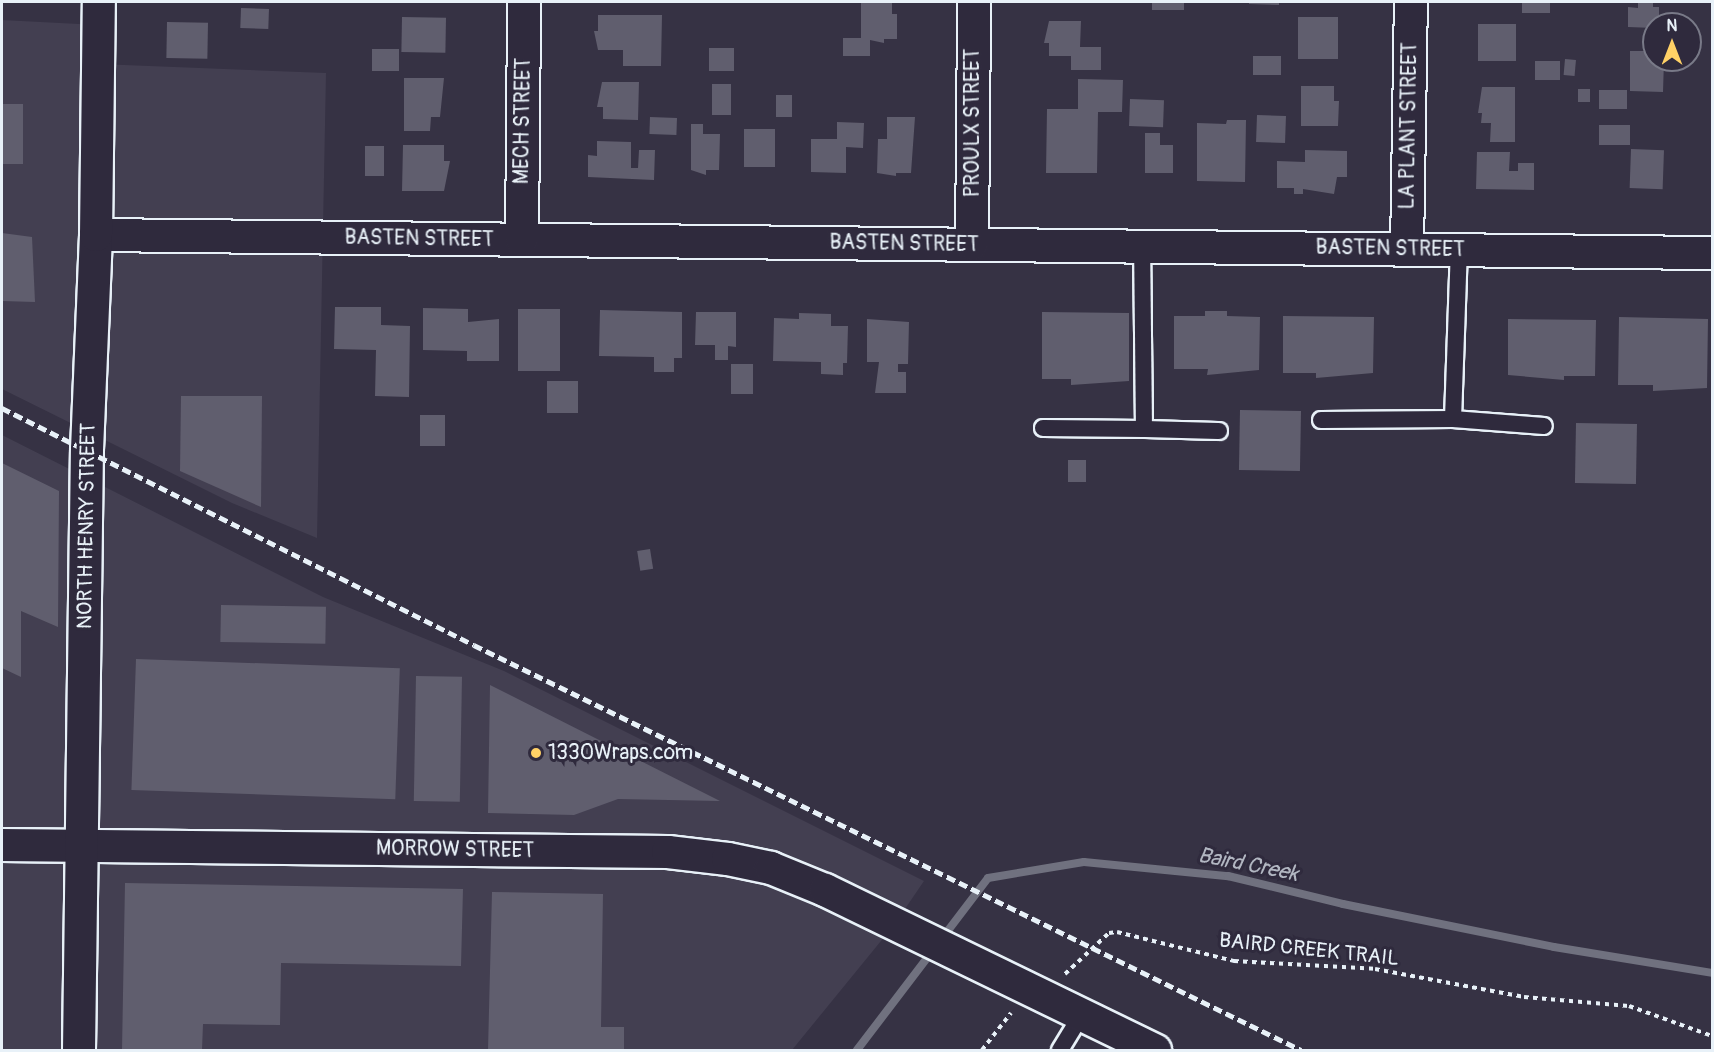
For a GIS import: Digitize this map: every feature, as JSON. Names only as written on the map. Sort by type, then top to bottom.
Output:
[{"type":"street","name":"NORTH HENRY STREET","points":[[79,1050],[87,450],[96,235],[99,2]]},
{"type":"street","name":"MECH STREET","points":[[522,240],[524,2]]},
{"type":"street","name":"PROULX STREET","points":[[972,244],[974,2]]},
{"type":"street","name":"LA PLANT STREET","points":[[1407,250],[1411,2]]},
{"type":"street","name":"BASTEN STREET","points":[[96,235],[1142,244],[1407,250],[1713,253]]},
{"type":"street","name":"MORROW STREET","points":[[2,845],[668,852],[771,868],[1035,990]]},
{"type":"street","points":[[1035,990],[1155,1050]]},
{"type":"lane","points":[[1142,244],[1144,429]]},
{"type":"lane","points":[[1453,419],[1459,250]]},
{"type":"lane","points":[[1321,420],[1453,419],[1544,426]]},
{"type":"lane","points":[[1043,428],[1219,431]]},
{"type":"lane","points":[[1060,1050],[1082,1014]]},
{"type":"path","name":"BAIRD CREEK TRAIL","points":[[982,1050],[1007,1018],[1035,990],[1062,977],[1109,933],[1117,932],[1234,961],[1375,969],[1524,998],[1629,1006],[1713,1035]]},
{"type":"shaded area","points":[[2,20],[98,25],[99,64],[326,73],[317,538],[232,503],[2,389]]},
{"type":"shaded area","points":[[2,435],[323,597],[504,671],[924,881],[894,925],[792,1050],[2,1050]]},
{"type":"building","points":[[861,2],[892,2],[892,14],[897,14],[897,39],[884,39],[884,43],[870,40],[870,56],[843,56],[843,38],[861,38]]},
{"type":"building","points":[[1152,2],[1184,2],[1184,10],[1152,10]]},
{"type":"building","points":[[1249,2],[1279,2],[1279,5],[1249,4]]},
{"type":"building","points":[[1522,2],[1550,2],[1550,13],[1522,13]]},
{"type":"building","points":[[1638,2],[1653,2],[1653,7],[1659,7],[1659,12],[1642,12],[1642,28],[1628,27],[1628,7],[1638,8]]},
{"type":"building","points":[[241,8],[269,9],[268,29],[240,28]]},
{"type":"building","points":[[598,15],[662,15],[661,66],[623,66],[623,50],[598,50],[594,31],[598,31]]},
{"type":"building","points":[[402,17],[446,18],[445,53],[401,52]]},
{"type":"building","points":[[1298,17],[1338,17],[1338,59],[1298,59]]},
{"type":"building","points":[[1049,21],[1081,21],[1080,47],[1101,47],[1101,70],[1071,70],[1071,56],[1049,56],[1049,43],[1044,43]]},
{"type":"building","points":[[167,22],[208,23],[207,59],[166,58]]},
{"type":"building","points":[[1478,24],[1516,24],[1516,61],[1478,61]]},
{"type":"building","points":[[709,48],[734,48],[734,71],[709,71]]},
{"type":"building","points":[[372,49],[399,49],[399,71],[372,71]]},
{"type":"building","points":[[1630,51],[1642,51],[1642,72],[1664,72],[1663,92],[1630,91]]},
{"type":"building","points":[[1253,56],[1281,56],[1281,75],[1253,75]]},
{"type":"building","points":[[1565,59],[1576,60],[1575,76],[1564,75]]},
{"type":"building","points":[[1535,61],[1560,61],[1560,80],[1535,80]]},
{"type":"building","points":[[404,78],[444,78],[440,117],[431,117],[430,131],[404,131]]},
{"type":"building","points":[[1078,79],[1123,80],[1122,112],[1098,112],[1097,173],[1046,173],[1047,109],[1078,109]]},
{"type":"building","points":[[602,82],[639,82],[638,120],[603,119],[603,107],[597,107]]},
{"type":"building","points":[[712,84],[731,84],[731,115],[712,115]]},
{"type":"building","points":[[1301,86],[1334,86],[1334,101],[1339,101],[1338,126],[1301,126]]},
{"type":"building","points":[[1482,87],[1515,87],[1515,142],[1490,142],[1491,123],[1481,123],[1482,113],[1478,113]]},
{"type":"building","points":[[1578,89],[1590,89],[1590,102],[1578,102]]},
{"type":"building","points":[[1599,90],[1627,90],[1627,109],[1599,109]]},
{"type":"building","points":[[776,95],[792,95],[792,117],[776,117]]},
{"type":"building","points":[[1130,99],[1164,100],[1163,127],[1129,126]]},
{"type":"building","points":[[2,104],[23,104],[23,164],[2,164]]},
{"type":"building","points":[[1257,115],[1286,116],[1285,143],[1256,142]]},
{"type":"building","points":[[650,117],[677,118],[676,135],[649,134]]},
{"type":"building","points":[[887,117],[915,117],[911,173],[896,173],[896,176],[877,173],[878,139],[887,139]]},
{"type":"building","points":[[1227,120],[1246,120],[1245,182],[1197,181],[1197,123],[1226,124]]},
{"type":"building","points":[[837,122],[864,123],[863,148],[846,147],[846,173],[811,172],[811,139],[837,139]]},
{"type":"building","points":[[691,124],[703,124],[703,134],[720,134],[719,170],[706,170],[706,175],[691,170]]},
{"type":"building","points":[[1599,125],[1630,125],[1630,145],[1599,145]]},
{"type":"building","points":[[744,129],[775,129],[775,167],[744,167]]},
{"type":"building","points":[[1145,133],[1160,133],[1160,145],[1173,145],[1173,173],[1145,173]]},
{"type":"building","points":[[597,141],[631,142],[631,168],[638,168],[639,150],[655,150],[654,180],[588,177],[588,155],[597,156]]},
{"type":"building","points":[[403,145],[444,145],[444,161],[450,161],[444,191],[402,191]]},
{"type":"building","points":[[365,146],[384,146],[384,176],[365,176]]},
{"type":"building","points":[[1631,149],[1664,150],[1663,189],[1630,188]]},
{"type":"building","points":[[1305,150],[1347,151],[1347,177],[1337,177],[1334,194],[1303,189],[1303,194],[1294,194],[1294,188],[1277,188],[1277,161],[1305,162]]},
{"type":"building","points":[[1477,152],[1510,152],[1509,171],[1518,171],[1518,163],[1534,163],[1534,190],[1476,189]]},
{"type":"building","points":[[2,233],[32,237],[35,302],[2,301]]},
{"type":"building","points":[[335,307],[381,307],[381,325],[410,326],[409,397],[375,396],[376,350],[334,349]]},
{"type":"building","points":[[423,308],[468,309],[468,322],[499,319],[499,361],[467,361],[467,351],[423,350]]},
{"type":"building","points":[[518,309],[560,309],[560,371],[518,371]]},
{"type":"building","points":[[600,310],[682,312],[682,358],[674,358],[674,372],[654,372],[654,357],[599,356]]},
{"type":"building","points":[[1205,311],[1227,311],[1227,316],[1260,317],[1259,370],[1207,375],[1208,369],[1174,369],[1174,316],[1205,316]]},
{"type":"building","points":[[696,312],[736,312],[736,347],[728,346],[728,360],[715,360],[715,345],[695,345]]},
{"type":"building","points":[[1042,312],[1129,313],[1129,381],[1071,385],[1071,379],[1042,379]]},
{"type":"building","points":[[799,313],[831,314],[831,326],[848,326],[847,363],[843,363],[843,375],[821,374],[821,362],[773,361],[774,318],[799,319]]},
{"type":"building","points":[[1283,316],[1374,317],[1373,373],[1316,378],[1316,373],[1283,373]]},
{"type":"building","points":[[1619,317],[1708,319],[1707,388],[1653,391],[1653,385],[1618,385]]},
{"type":"building","points":[[867,319],[909,322],[908,364],[898,364],[898,372],[906,372],[906,393],[875,393],[879,362],[867,362]]},
{"type":"building","points":[[1508,319],[1596,320],[1595,376],[1564,376],[1564,380],[1508,375]]},
{"type":"building","points":[[731,364],[753,364],[753,394],[731,394]]},
{"type":"building","points":[[547,381],[578,381],[578,413],[547,413]]},
{"type":"building","points":[[181,396],[262,396],[261,507],[180,471]]},
{"type":"building","points":[[1240,410],[1301,411],[1300,471],[1239,470]]},
{"type":"building","points":[[420,415],[445,415],[445,446],[420,446]]},
{"type":"building","points":[[1576,423],[1637,424],[1636,484],[1575,483]]},
{"type":"building","points":[[1068,460],[1086,460],[1086,482],[1068,482]]},
{"type":"building","points":[[2,463],[59,491],[58,627],[21,611],[21,677],[2,668]]},
{"type":"building","points":[[650,549],[653,569],[640,571],[637,551]]},
{"type":"building","points":[[221,605],[326,607],[325,644],[220,642]]},
{"type":"building","points":[[136,659],[400,668],[395,799],[131,790]]},
{"type":"building","points":[[416,676],[462,677],[460,802],[414,801]]},
{"type":"building","points":[[490,685],[720,801],[618,799],[574,815],[488,813]]},
{"type":"building","points":[[125,883],[463,889],[461,966],[281,963],[280,1025],[203,1024],[202,1050],[122,1050]]},
{"type":"building","points":[[492,892],[603,894],[601,1027],[624,1027],[624,1050],[488,1050]]},
{"type":"waterway","name":"Baird Creek","points":[[857,1050],[988,878],[1084,862],[1228,876],[1343,904],[1554,947],[1712,973]]},
{"type":"railway","points":[[2,408],[474,645],[1301,1050]]},
{"type":"place","name":"1330Wraps.com","points":[[536,753]]}]
